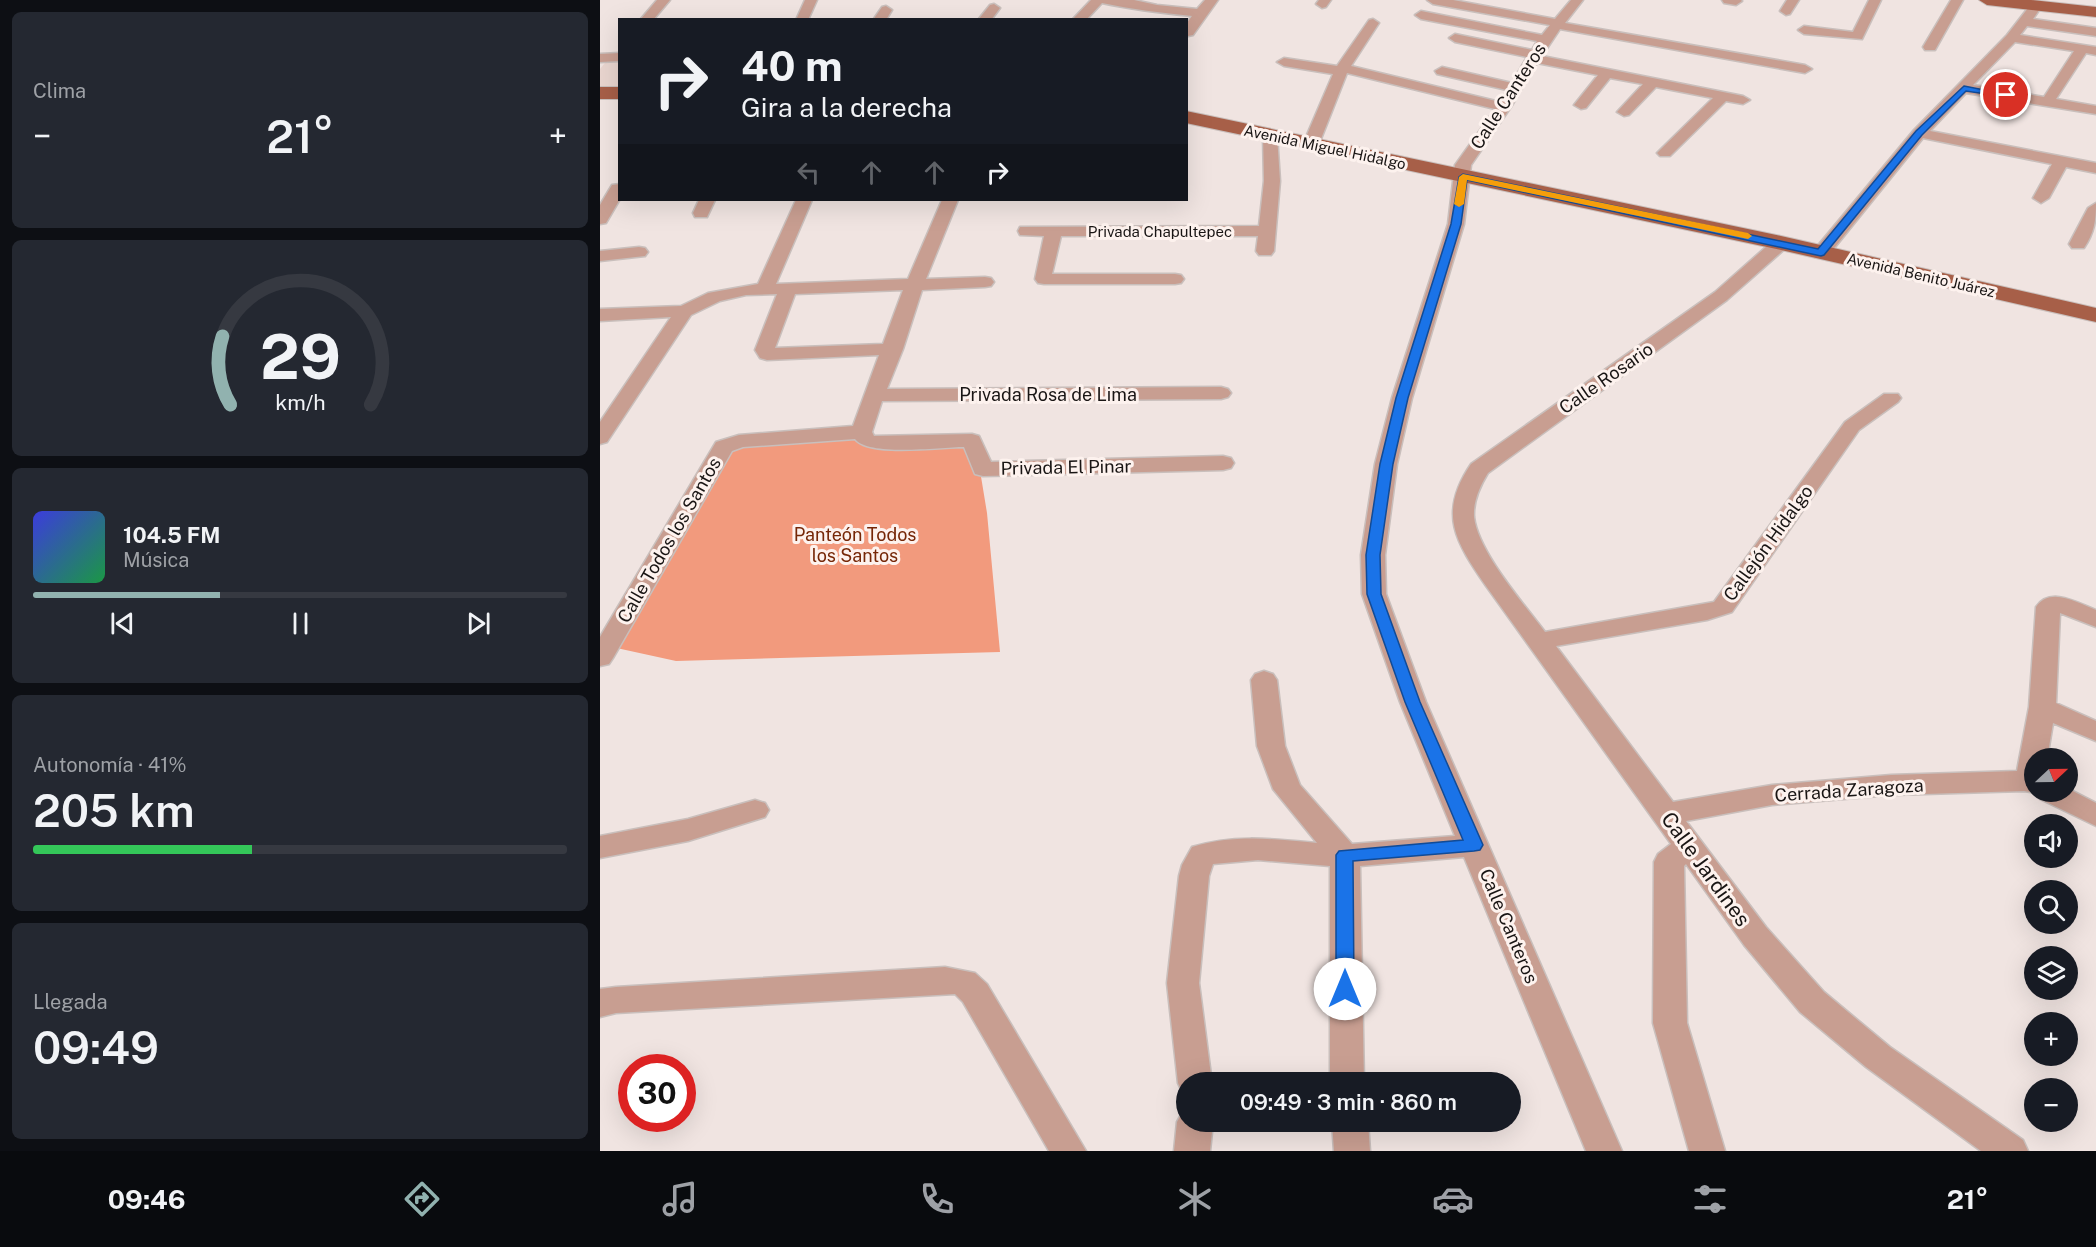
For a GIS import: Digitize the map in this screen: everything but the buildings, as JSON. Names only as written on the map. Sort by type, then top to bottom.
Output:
[{"type":"main road","points":[[1987,0],[2096,12]]},
{"type":"main road","points":[[600,93],[618,93]]},
{"type":"main road","name":"Avenida Miguel Hidalgo","points":[[1189,120],[1463,177]]},
{"type":"main road","name":"Avenida Benito Juárez","points":[[1463,177],[1781,243],[2096,315]]},
{"type":"street","points":[[648,18],[664,0]]},
{"type":"street","points":[[803,18],[811,0]]},
{"type":"street","points":[[1080,18],[1098,0]]},
{"type":"street","points":[[1106,0],[1156,9],[1200,13]]},
{"type":"street","points":[[1188,32],[1212,0]]},
{"type":"street","points":[[1433,0],[1805,69]]},
{"type":"street","points":[[1804,30],[1857,36],[1875,0]]},
{"type":"street","points":[[1930,47],[1957,0]]},
{"type":"street","name":"Calle Canteros","points":[[1568,5],[1504,107],[1463,165],[1456,224],[1402,398],[1386,464],[1373,555],[1374,594],[1413,702],[1604,1151]]},
{"type":"street","points":[[1821,253],[1919,133],[2012,38],[2036,6]]},
{"type":"street","points":[[986,18],[994,8]]},
{"type":"street","points":[[1421,15],[1545,39]]},
{"type":"street","points":[[2026,22],[2096,32]]},
{"type":"street","points":[[1311,144],[1342,69],[1373,23]]},
{"type":"street","points":[[1644,40],[1662,26]]},
{"type":"street","points":[[1445,36],[1607,73],[1743,100]]},
{"type":"street","points":[[2012,38],[2089,50],[2048,101]]},
{"type":"street","points":[[1284,62],[1342,69],[1504,107]]},
{"type":"street","points":[[1442,71],[1515,88]]},
{"type":"street","points":[[1581,105],[1607,73]]},
{"type":"street","points":[[1624,112],[1653,82]]},
{"type":"street","points":[[1964,88],[2096,110]]},
{"type":"street","points":[[1665,153],[1723,96]]},
{"type":"street","points":[[1989,146],[2000,131]]},
{"type":"street","points":[[1919,133],[2096,168]]},
{"type":"street","points":[[1265,250],[1272,181],[1269,135]]},
{"type":"street","points":[[2041,198],[2061,161]]},
{"type":"street","points":[[600,188],[618,188]]},
{"type":"street","points":[[600,219],[618,190]]},
{"type":"street","points":[[765,289],[804,201]]},
{"type":"street","points":[[861,432],[893,349],[915,283],[950,201]]},
{"type":"street","points":[[2078,244],[2096,208]]},
{"type":"street","name":"Privada Chapultepec","points":[[1026,231],[1267,231]]},
{"type":"street","points":[[1054,231],[1044,279],[1175,279]]},
{"type":"street","name":"Calle Rosario","points":[[1463,529],[1462,507],[1468,486],[1479,469],[1721,296],[1781,243]]},
{"type":"street","points":[[600,256],[639,252]]},
{"type":"street","points":[[600,315],[684,311],[723,294],[765,289],[985,282]]},
{"type":"street","points":[[789,288],[765,350],[767,354],[893,349]]},
{"type":"street","points":[[600,438],[684,311]]},
{"type":"street","name":"Privada Rosa de Lima","points":[[876,395],[1221,393]]},
{"type":"street","name":"Callejón Hidalgo","points":[[1540,641],[1707,612],[1723,607],[1852,426],[1892,398]]},
{"type":"street","name":"Calle Todos los Santos","points":[[600,657],[720,452],[730,443],[861,432]]},
{"type":"street","name":"Privada El Pinar","points":[[861,432],[867,440],[877,443],[972,440],[982,469],[1223,463]]},
{"type":"street","name":"Calle Jardines","points":[[1463,529],[1495,581],[1755,936],[1812,1002],[1976,1139],[2010,1151]]},
{"type":"street","points":[[2040,748],[2048,608],[2054,604],[2060,604],[2096,619]]},
{"type":"street","points":[[1264,680],[1271,746],[1287,789],[1345,855],[1346,1072]]},
{"type":"street","points":[[2042,707],[2096,732]]},
{"type":"street","name":"Cerrada Zaragoza","points":[[1665,814],[1772,795],[1891,785],[2024,786]]},
{"type":"street","name":"Cerrada Zaragoza","points":[[2070,802],[2096,815]]},
{"type":"street","points":[[600,847],[688,830],[755,810]]},
{"type":"street","points":[[1194,1072],[1183,983],[1194,876],[1203,855],[1227,849],[1252,847],[1345,855],[1474,845]]},
{"type":"street","points":[[1689,846],[1669,862],[1670,1023],[1707,1151]]},
{"type":"street","points":[[600,1003],[616,1000],[933,981],[964,982],[975,993],[1068,1151]]},
{"type":"street","points":[[1192,1151],[1194,1132]]},
{"type":"street","points":[[1351,1132],[1352,1151]]},
{"type":"shaded area","points":[[609,58],[618,58],[618,89],[600,89],[600,69]]},
{"type":"green space","name":"Panteón Todos los Santos","points":[[861,432],[880,436],[975,440],[987,513],[1000,652],[676,661],[612,647],[730,443]]},
{"type":"slow traffic","points":[[1459,204],[1463,177],[1748,236]]},
{"type":"route","points":[[1345,989],[1345,855],[1474,845],[1413,702],[1374,594],[1373,555],[1386,464],[1402,398],[1456,224],[1463,177],[1821,253],[1919,133],[1964,88],[2006,95]]}]
